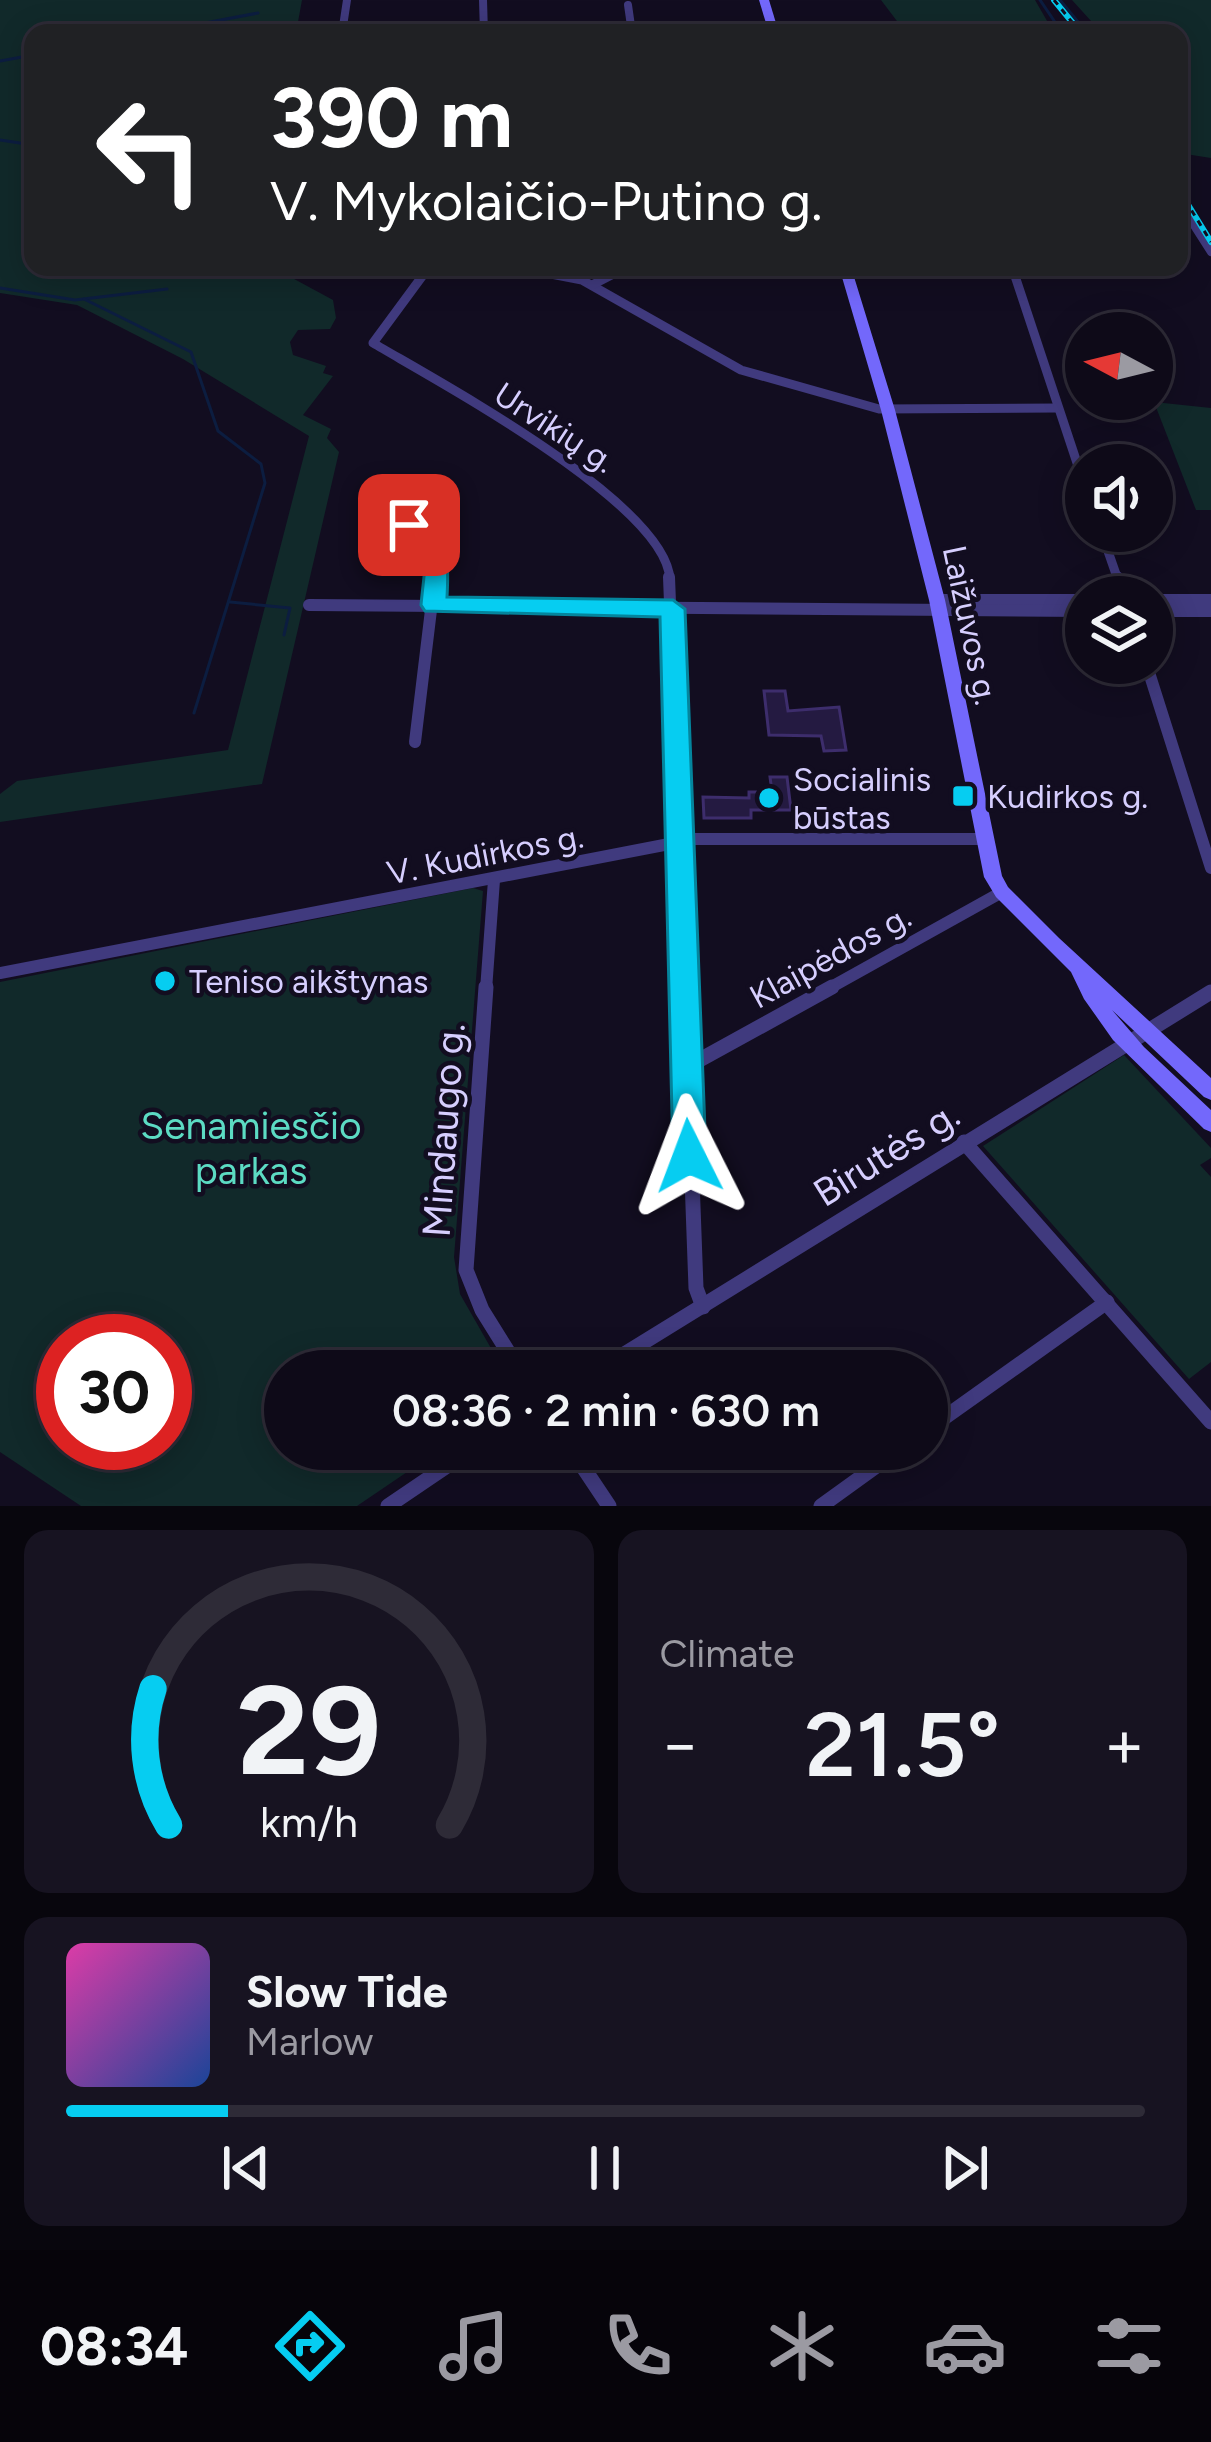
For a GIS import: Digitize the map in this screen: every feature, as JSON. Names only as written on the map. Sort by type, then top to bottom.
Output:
[{"type":"main road","name":"Laižuvos g.","points":[[848,276],[938,606],[985,839],[1002,892],[1079,970]]},
{"type":"main road","points":[[1079,970],[1211,1090]]},
{"type":"main road","points":[[1079,970],[1090,998],[1211,1123]]},
{"type":"street","points":[[628,5],[631,24]]},
{"type":"street","points":[[1188,216],[1211,252]]},
{"type":"street","name":"Urvikių g.","points":[[422,276],[373,343],[604,490],[669,568],[685,1067],[696,1288],[703,1306]]},
{"type":"street","points":[[573,276],[741,370],[888,410],[1057,408]]},
{"type":"street","points":[[592,285],[610,276]]},
{"type":"street","points":[[1015,276],[1070,444]]},
{"type":"street","points":[[386,505],[433,545],[437,557],[415,742]]},
{"type":"street","points":[[1173,600],[1211,600]]},
{"type":"street","points":[[309,605],[673,609],[1065,601]]},
{"type":"street","points":[[938,606],[1065,610]]},
{"type":"street","points":[[1173,611],[1211,611]]},
{"type":"street","points":[[1153,684],[1211,868]]},
{"type":"street","name":"V. Kudirkos g.","points":[[0,973],[695,839],[985,839]]},
{"type":"street","name":"Mindaugo g.","points":[[494,880],[466,1270],[482,1310],[507,1350]]},
{"type":"street","name":"Klaipėdos g.","points":[[685,1067],[1002,892]]},
{"type":"street","name":"Birutės g.","points":[[631,1350],[1211,992]]},
{"type":"street","points":[[964,1142],[1211,1422]]},
{"type":"street","points":[[948,1415],[1107,1302]]},
{"type":"street","points":[[388,1506],[441,1470]]},
{"type":"street","points":[[585,1470],[609,1506]]},
{"type":"street","points":[[821,1506],[871,1470]]},
{"type":"green space","points":[[0,0],[302,0],[298,24],[24,24],[24,276],[289,276],[333,300],[336,318],[330,329],[298,330],[290,342],[293,355],[326,366],[323,373],[333,376],[303,415],[331,429],[327,438],[339,452],[262,784],[0,822],[0,794],[17,781],[228,750],[309,436],[183,359],[77,305],[0,293]]},
{"type":"green space","points":[[881,0],[1035,0],[1049,24],[899,24]]},
{"type":"green space","points":[[1072,0],[1211,0],[1211,158],[1188,154],[1188,24],[1094,24]]},
{"type":"green space","points":[[1173,404],[1211,408],[1211,510],[1196,510],[1161,420],[1173,420]]},
{"type":"green space","name":"Senamiesčio parkas","points":[[473,888],[483,891],[454,1257],[460,1294],[492,1350],[264,1350],[264,1470],[410,1470],[357,1506],[81,1506],[0,1452],[0,982]]},
{"type":"green space","points":[[1124,1055],[1211,1148],[1211,1158],[1200,1165],[1211,1177],[1211,1362],[1189,1379],[983,1146]]},
{"type":"building","points":[[764,691],[785,691],[788,711],[839,707],[846,750],[824,751],[821,736],[769,735]]},
{"type":"building","name":"Socialinis būstas","points":[[770,777],[787,777],[791,810],[751,810],[751,818],[704,818],[703,797],[749,798],[749,792],[772,792]]},
{"type":"waterway","points":[[1040,0],[1056,24]]},
{"type":"waterway","points":[[1060,0],[1080,24]]},
{"type":"waterway","points":[[200,24],[258,13]]},
{"type":"waterway","points":[[0,61],[24,57]]},
{"type":"waterway","points":[[0,140],[24,144]]},
{"type":"waterway","points":[[0,288],[75,300],[167,289]]},
{"type":"waterway","points":[[84,299],[191,352],[218,431],[261,464],[265,483],[194,713]]},
{"type":"waterway","points":[[230,602],[290,608],[284,635]]},
{"type":"railway","points":[[1054,0],[1074,24]]},
{"type":"railway","points":[[1188,205],[1211,242]]},
{"type":"place","name":"Kudirkos g.","points":[[963,796]]},
{"type":"place","name":"Socialinis būstas","points":[[769,798]]},
{"type":"place","name":"Teniso aikštynas","points":[[165,981]]},
{"type":"route","points":[[409,525],[433,545],[437,557],[434,605],[673,609],[689,1156]]}]
